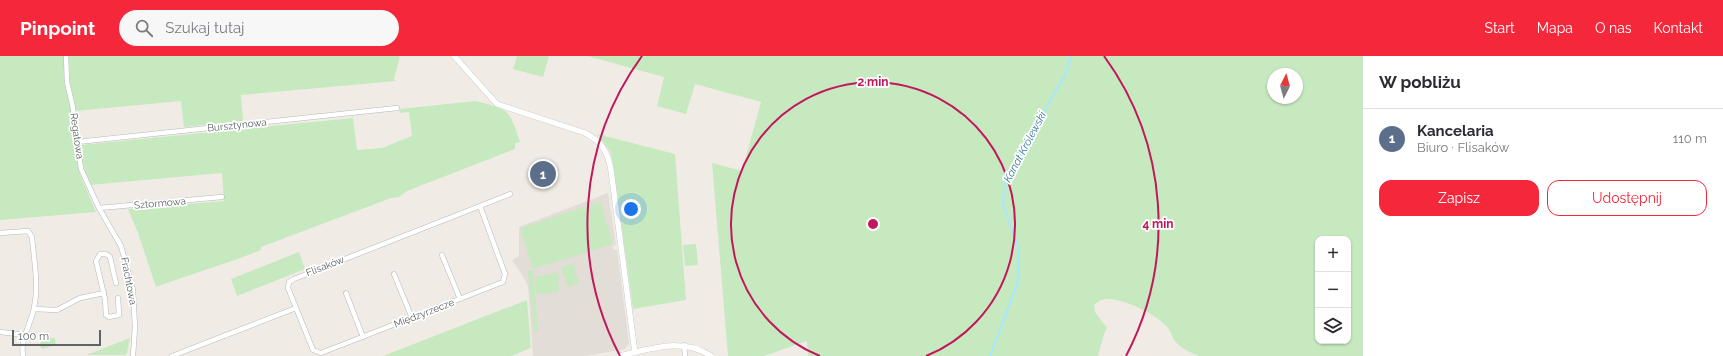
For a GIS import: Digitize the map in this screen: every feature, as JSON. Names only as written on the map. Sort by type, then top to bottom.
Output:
[{"type":"street","name":"Regatowa","points":[[66,56],[67,82],[73,108],[83,175],[100,210]]},
{"type":"street","points":[[454,56],[497,104],[585,133],[596,140],[605,151],[611,170],[635,352]]},
{"type":"street","name":"Bursztynowa","points":[[77,142],[397,108]]},
{"type":"street","name":"Flisaków","points":[[296,308],[288,288],[289,282],[294,279],[510,194]]},
{"type":"street","name":"Sztormowa","points":[[100,210],[222,197]]},
{"type":"street","name":"Międzyrzecze","points":[[296,308],[311,348],[315,352],[321,353],[501,283],[506,276],[480,206]]},
{"type":"street","name":"Frachtowa","points":[[100,210],[122,246],[133,290],[135,327],[133,356]]},
{"type":"street","points":[[0,233],[28,231],[32,235],[36,286],[34,308],[23,343],[23,356]]},
{"type":"street","points":[[116,283],[110,257],[106,254],[100,254],[96,260],[104,293],[106,315],[109,317],[119,316],[118,298]]},
{"type":"street","points":[[442,255],[460,299]]},
{"type":"street","points":[[394,274],[412,318]]},
{"type":"street","points":[[34,308],[57,310],[80,298],[104,293]]},
{"type":"street","points":[[346,293],[363,336]]},
{"type":"street","points":[[172,356],[296,308]]},
{"type":"street","points":[[0,332],[25,335]]},
{"type":"street","points":[[619,356],[671,345],[695,347],[711,356]]},
{"type":"street","points":[[684,345],[685,356]]},
{"type":"shaded area","points":[[608,193],[616,245],[613,246],[614,250],[617,250],[629,343],[625,349],[586,356],[533,356],[528,286],[512,260],[519,256],[519,227]]},
{"type":"green space","points":[[0,56],[64,56],[65,85],[69,98],[80,175],[96,212],[0,220]]},
{"type":"green space","points":[[69,56],[400,56],[394,79],[396,81],[241,95],[243,121],[184,127],[181,101],[75,111],[70,82]]},
{"type":"green space","points":[[517,56],[549,56],[543,77],[513,69]]},
{"type":"green space","points":[[587,56],[1363,56],[1363,356],[1199,356],[1177,344],[1164,323],[1149,313],[1123,301],[1104,299],[1100,300],[1094,305],[1095,312],[1107,328],[1098,356],[808,356],[807,341],[764,356],[728,356],[712,163],[742,171],[761,102],[695,84],[686,114],[657,106],[664,77]]},
{"type":"green space","points":[[476,101],[507,112],[520,142],[515,143],[515,149],[407,191],[399,197],[391,198],[261,247],[261,250],[248,255],[156,287],[138,233],[128,209],[224,201],[222,173],[90,185],[80,155],[81,145],[353,118],[357,150],[382,148],[412,136],[409,112],[400,113],[399,109]]},
{"type":"green space","points":[[597,134],[675,154],[686,300],[633,309],[613,164],[610,151]]},
{"type":"green space","points":[[600,202],[613,244],[533,269],[520,228]]},
{"type":"green space","points":[[696,244],[698,265],[685,266],[683,245]]},
{"type":"green space","points":[[299,252],[305,269],[237,296],[231,279]]},
{"type":"green space","points":[[573,263],[579,283],[568,287],[561,268]]},
{"type":"green space","points":[[533,270],[538,332],[534,332],[528,271]]},
{"type":"green space","points":[[558,272],[559,292],[536,294],[535,277]]},
{"type":"green space","points":[[527,300],[531,348],[511,356],[383,356]]},
{"type":"green space","points":[[41,338],[55,338],[56,345],[42,349],[40,346]]},
{"type":"green space","points":[[130,338],[127,353],[125,355],[86,355]]},
{"type":"waterway","name":"Kanał Królewski","points":[[990,356],[1019,279],[1019,248],[1003,205],[1005,181],[1066,73],[1071,56]]},
{"type":"place","name":"Kancelaria","points":[[543,174]]}]
